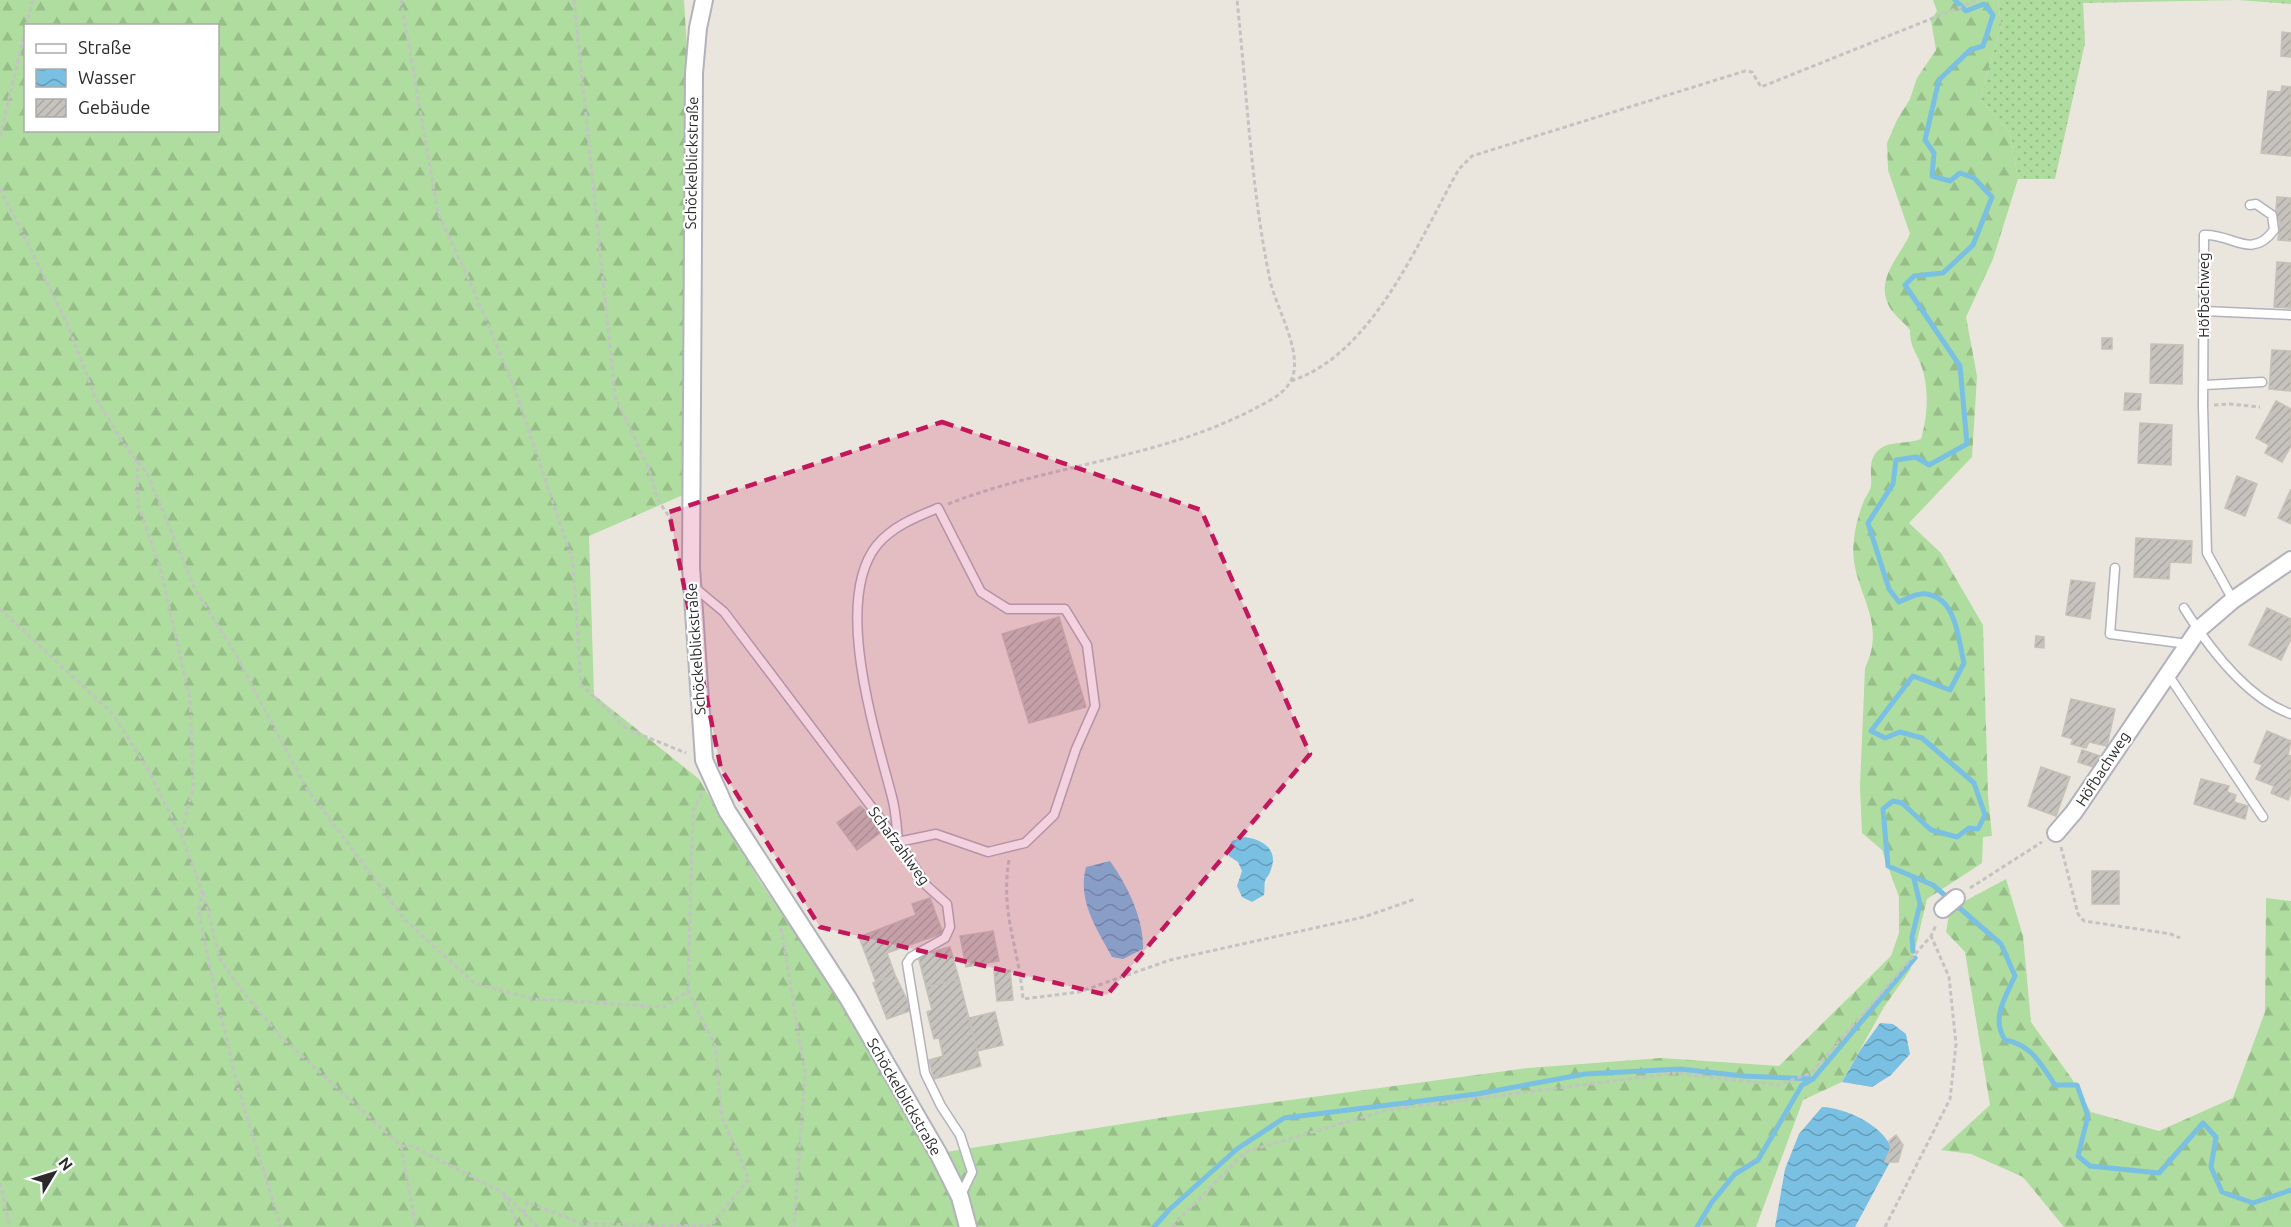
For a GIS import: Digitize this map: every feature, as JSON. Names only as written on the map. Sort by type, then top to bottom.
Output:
[{"type":"street","name":"Schöckelblickstraße","points":[[704,0],[698,28],[694,73],[692,585],[704,760],[727,811],[848,998],[938,1154],[960,1197],[968,1227]]},
{"type":"street","name":"Höfbachweg","points":[[2056,833],[2074,812],[2193,637],[2233,600],[2291,560]]},
{"type":"lane","name":"Höfbachweg","points":[[2233,600],[2207,553],[2203,406],[2204,235],[2215,234],[2230,242],[2250,246],[2266,241],[2274,230],[2272,215],[2265,208],[2256,204],[2250,205]]},
{"type":"lane","points":[[2204,311],[2291,315]]},
{"type":"lane","points":[[2204,385],[2262,382]]},
{"type":"lane","points":[[938,508],[981,592],[1008,609],[1065,609],[1087,645],[1095,706],[1076,748],[1054,815],[1025,843],[988,852],[936,834],[898,842],[893,800],[868,711],[860,638],[859,588],[868,560],[885,537],[906,522],[938,508]]},
{"type":"lane","points":[[2115,568],[2110,634],[2193,637]]},
{"type":"lane","name":"Schafzahlweg","points":[[692,585],[723,612],[898,842],[927,885],[947,904],[950,927],[945,938],[911,957],[907,963],[925,1073],[941,1106],[960,1135],[972,1172],[960,1197]]},
{"type":"lane","points":[[2184,608],[2193,637],[2272,707],[2291,714]]},
{"type":"lane","points":[[2167,673],[2264,816]]},
{"type":"path","points":[[27,24],[33,0]]},
{"type":"path","points":[[400,0],[438,213],[471,282],[513,384],[573,562],[581,685],[627,729],[704,760]]},
{"type":"path","points":[[574,0],[615,396],[650,469],[658,500],[675,525]]},
{"type":"path","points":[[938,508],[979,492],[1121,457],[1209,429],[1266,403],[1284,390],[1291,381],[1295,372],[1294,354],[1270,279],[1237,0]]},
{"type":"path","points":[[1291,381],[1324,363],[1349,344],[1368,324],[1393,288],[1459,169],[1472,156],[1745,71],[1752,72],[1761,87],[1978,0]]},
{"type":"path","points":[[0,136],[24,34]]},
{"type":"path","points":[[0,188],[67,323],[95,397],[147,473],[195,589],[235,653],[304,786],[406,921],[474,983],[534,999],[664,1007],[688,990]]},
{"type":"path","points":[[2203,406],[2230,404],[2260,407]]},
{"type":"path","points":[[137,460],[138,505],[160,567],[190,698],[193,788],[181,835]]},
{"type":"path","points":[[0,609],[113,714],[150,772],[181,835],[202,891],[220,959],[243,992],[280,1036],[401,1146],[416,1227]]},
{"type":"path","points":[[524,1213],[527,1202],[583,1224],[711,1226],[748,1179],[722,1117],[715,1045],[688,990],[693,811],[711,776]]},
{"type":"path","points":[[1950,903],[2056,833],[2078,914],[2084,921],[2171,934],[2180,938]]},
{"type":"path","points":[[1011,846],[1005,892],[1006,909],[1023,999],[1079,992],[1170,960],[1381,913],[1415,899]]},
{"type":"path","points":[[202,891],[200,912],[211,972],[238,1088],[281,1227]]},
{"type":"path","points":[[777,918],[782,928],[805,1073],[795,1227]]},
{"type":"path","points":[[1172,1227],[1245,1152],[1387,1110],[1675,1073],[1778,1085],[1811,1073],[1931,936],[1949,977],[1956,1044],[1950,1099],[1886,1227]]},
{"type":"path","points":[[401,1146],[412,1146],[502,1192],[538,1227]]},
{"type":"path","points":[[0,1183],[10,1227]]},
{"type":"path","points":[[502,1192],[520,1227]]},
{"type":"highlighted area","points":[[942,422],[1201,510],[1310,754],[1107,995],[820,927],[721,769],[669,512]]},
{"type":"green space","points":[[0,0],[684,0],[687,49],[683,495],[589,536],[594,695],[699,779],[759,880],[843,1003],[934,1154],[1178,1115],[1528,1068],[1661,1058],[1779,1066],[1891,956],[1899,933],[1899,897],[1882,850],[1862,833],[1860,786],[1865,668],[1871,650],[1873,633],[1871,618],[1856,573],[1853,557],[1854,539],[1860,512],[1871,486],[1871,466],[1874,456],[1885,446],[1921,439],[1927,400],[1923,370],[1912,345],[1910,330],[1892,311],[1885,294],[1887,276],[1910,234],[1888,170],[1887,143],[1910,99],[1917,78],[1936,50],[1931,20],[1937,11],[1933,0],[1998,0],[2001,26],[1980,99],[2010,133],[2018,179],[1993,259],[1966,317],[1977,376],[1972,457],[1909,523],[1941,553],[1983,625],[1988,796],[1992,836],[1983,837],[1982,863],[1927,899],[1910,970],[1884,1007],[1842,1082],[1803,1100],[1756,1227],[0,1227]]},
{"type":"green space","points":[[1998,0],[2238,0],[2083,3],[2085,43],[2055,179],[2018,179],[2010,133],[1980,99],[2001,26]]},
{"type":"green space","points":[[2238,0],[2291,0],[2291,4]]},
{"type":"green space","points":[[2006,879],[2023,936],[2031,1022],[2072,1079],[2091,1112],[2159,1131],[2233,1098],[2265,1012],[2266,898],[2291,901],[2291,1227],[2064,1227],[2023,1177],[1971,1154],[1941,1150],[1990,1105],[1965,952],[1946,932],[1950,909]]},
{"type":"water","points":[[1244,837],[1263,843],[1268,847],[1273,858],[1273,864],[1265,881],[1264,895],[1252,902],[1242,897],[1237,886],[1242,871],[1238,862],[1229,856],[1228,848],[1232,841]]},
{"type":"water","points":[[1110,861],[1133,902],[1143,937],[1143,949],[1123,959],[1112,957],[1090,914],[1084,891],[1086,867]]},
{"type":"water","points":[[1880,1023],[1893,1024],[1906,1034],[1910,1054],[1891,1075],[1872,1087],[1842,1082],[1861,1049]]},
{"type":"water","points":[[1822,1107],[1841,1110],[1871,1124],[1891,1147],[1886,1162],[1890,1162],[1855,1227],[1775,1227],[1785,1169],[1799,1134]]},
{"type":"building","points":[[2282,32],[2291,33],[2291,57],[2281,56]]},
{"type":"building","points":[[2282,86],[2291,87],[2291,156],[2261,153],[2268,91],[2281,92]]},
{"type":"building","points":[[2277,197],[2291,198],[2291,241],[2278,240],[2280,221],[2275,221]]},
{"type":"building","points":[[2277,262],[2291,263],[2291,308],[2274,307]]},
{"type":"building","points":[[2102,338],[2112,338],[2112,349],[2102,349]]},
{"type":"building","points":[[2151,344],[2183,345],[2182,384],[2150,383]]},
{"type":"building","points":[[2272,350],[2291,351],[2291,391],[2269,389]]},
{"type":"building","points":[[2125,393],[2141,394],[2140,410],[2124,410]]},
{"type":"building","points":[[2276,401],[2291,409],[2291,446],[2282,462],[2265,453],[2269,445],[2256,438]]},
{"type":"building","points":[[2140,423],[2172,425],[2171,465],[2138,463]]},
{"type":"building","points":[[2237,476],[2257,484],[2245,516],[2225,508]]},
{"type":"building","points":[[2291,489],[2291,524],[2278,518]]},
{"type":"building","points":[[2136,538],[2192,541],[2191,563],[2170,562],[2169,579],[2134,577]]},
{"type":"building","points":[[2071,580],[2095,583],[2090,619],[2066,615]]},
{"type":"building","points":[[2267,608],[2291,619],[2291,639],[2281,660],[2249,645]]},
{"type":"building","points":[[1059,617],[1086,707],[1029,723],[1002,634]]},
{"type":"building","points":[[2036,636],[2044,637],[2044,648],[2035,647]]},
{"type":"building","points":[[2071,699],[2115,709],[2107,746],[2089,742],[2086,748],[2071,744],[2073,739],[2062,736]]},
{"type":"building","points":[[2267,731],[2291,741],[2288,755],[2291,756],[2291,793],[2288,800],[2271,793],[2274,786],[2256,779],[2262,765],[2254,762]]},
{"type":"building","points":[[2082,750],[2100,756],[2096,768],[2078,762]]},
{"type":"building","points":[[2041,767],[2070,777],[2056,816],[2028,806]]},
{"type":"building","points":[[2201,779],[2229,786],[2227,792],[2236,795],[2234,802],[2248,806],[2245,819],[2194,804]]},
{"type":"building","points":[[860,806],[867,812],[880,833],[857,850],[837,823]]},
{"type":"building","points":[[2092,871],[2119,871],[2119,904],[2092,904]]},
{"type":"building","points":[[930,898],[943,933],[887,953],[895,975],[876,982],[859,937],[916,915],[912,904]]},
{"type":"building","points":[[993,931],[999,961],[966,967],[960,936]]},
{"type":"building","points":[[950,947],[959,979],[926,987],[918,956]]},
{"type":"building","points":[[1010,970],[1013,1000],[997,1001],[994,972]]},
{"type":"building","points":[[895,975],[912,1010],[887,1019],[873,983]]},
{"type":"building","points":[[959,979],[981,1066],[934,1079],[929,1060],[943,1056],[939,1038],[934,1039],[927,1012],[932,1010],[926,987]]},
{"type":"building","points":[[995,1012],[1003,1045],[977,1051],[969,1018]]},
{"type":"building","points":[[1896,1135],[1903,1145],[1898,1162],[1885,1162],[1891,1147],[1889,1141]]},
{"type":"waterway","points":[[1955,0],[1966,11],[1984,4],[1993,15],[1983,46],[1970,50],[1939,80],[1925,140],[1934,153],[1932,176],[1950,181],[1960,173],[1974,178],[1992,197],[1973,245],[1943,273],[1914,276],[1905,285],[1960,366],[1967,444],[1929,465],[1916,457],[1896,460],[1893,484],[1868,523],[1889,589],[1899,602],[1912,596],[1926,594],[1944,603],[1950,611],[1958,632],[1964,663],[1950,690],[1913,676],[1871,731],[1885,738],[1900,732],[1922,738],[1974,783],[1985,815],[1978,829],[1969,828],[1957,837],[1931,830],[1902,803],[1893,801],[1883,809],[1888,866],[1933,885],[2001,944],[2015,976],[2001,1008],[1999,1016],[2001,1032],[2005,1040],[2022,1046],[2035,1056],[2055,1085],[2077,1085],[2088,1116],[2078,1156],[2090,1166],[2159,1173],[2203,1123],[2216,1137],[2211,1167],[2222,1192],[2253,1203],[2291,1190]]},
{"type":"waterway","points":[[1913,951],[1912,937],[1920,904],[1914,879]]},
{"type":"waterway","points":[[1697,1227],[1712,1202],[1735,1174],[1758,1160],[1802,1085],[1813,1079],[1915,958]]},
{"type":"waterway","points":[[1154,1227],[1169,1210],[1237,1149],[1284,1118],[1477,1094],[1585,1074],[1680,1069],[1743,1076],[1813,1079]]}]
